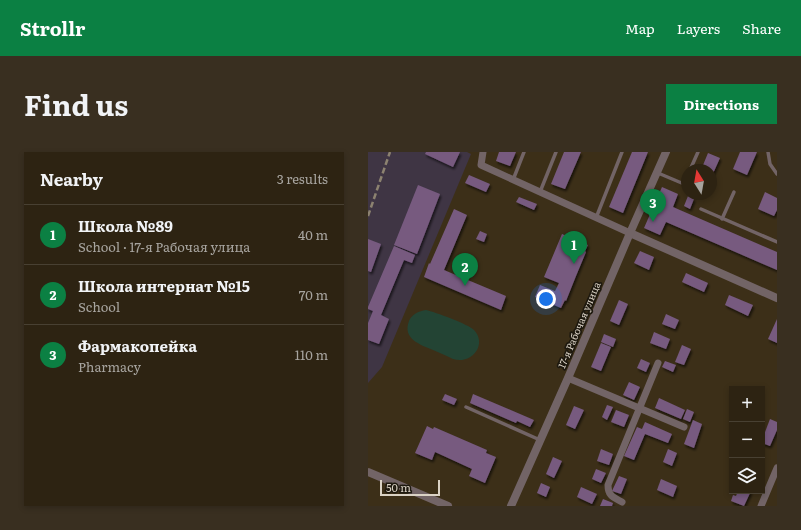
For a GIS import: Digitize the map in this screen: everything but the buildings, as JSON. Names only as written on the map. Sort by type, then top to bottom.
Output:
[{"type":"street","points":[[483,152],[481,165],[596,218],[777,298]]},
{"type":"street","name":"17-я Рабочая улица","points":[[511,506],[666,152]]},
{"type":"street","points":[[622,502],[610,495],[608,485],[658,363]]},
{"type":"street","points":[[568,378],[684,427]]},
{"type":"street","points":[[761,506],[777,468]]},
{"type":"street","points":[[368,472],[448,506]]},
{"type":"lane","points":[[513,180],[524,152]]},
{"type":"lane","points":[[540,192],[556,152]]},
{"type":"lane","points":[[596,218],[622,152]]},
{"type":"lane","points":[[693,164],[698,152]]},
{"type":"lane","points":[[768,152],[770,164],[777,174]]},
{"type":"lane","points":[[657,172],[681,183]]},
{"type":"lane","points":[[722,219],[734,192]]},
{"type":"lane","points":[[701,210],[777,242]]},
{"type":"lane","points":[[466,407],[540,440]]},
{"type":"shaded area","points":[[368,152],[467,152],[471,154],[382,367],[368,383]]},
{"type":"green space","points":[[426,310],[459,322],[474,330],[478,336],[479,342],[476,352],[466,359],[453,359],[423,346],[410,337],[408,332],[409,321],[416,313]]},
{"type":"railway","points":[[368,216],[390,152]]},
{"type":"place","name":"Фармакопейка","points":[[653,222]]},
{"type":"place","name":"Школа №89","points":[[574,264]]},
{"type":"place","name":"Школа интернат №15","points":[[465,286]]}]
